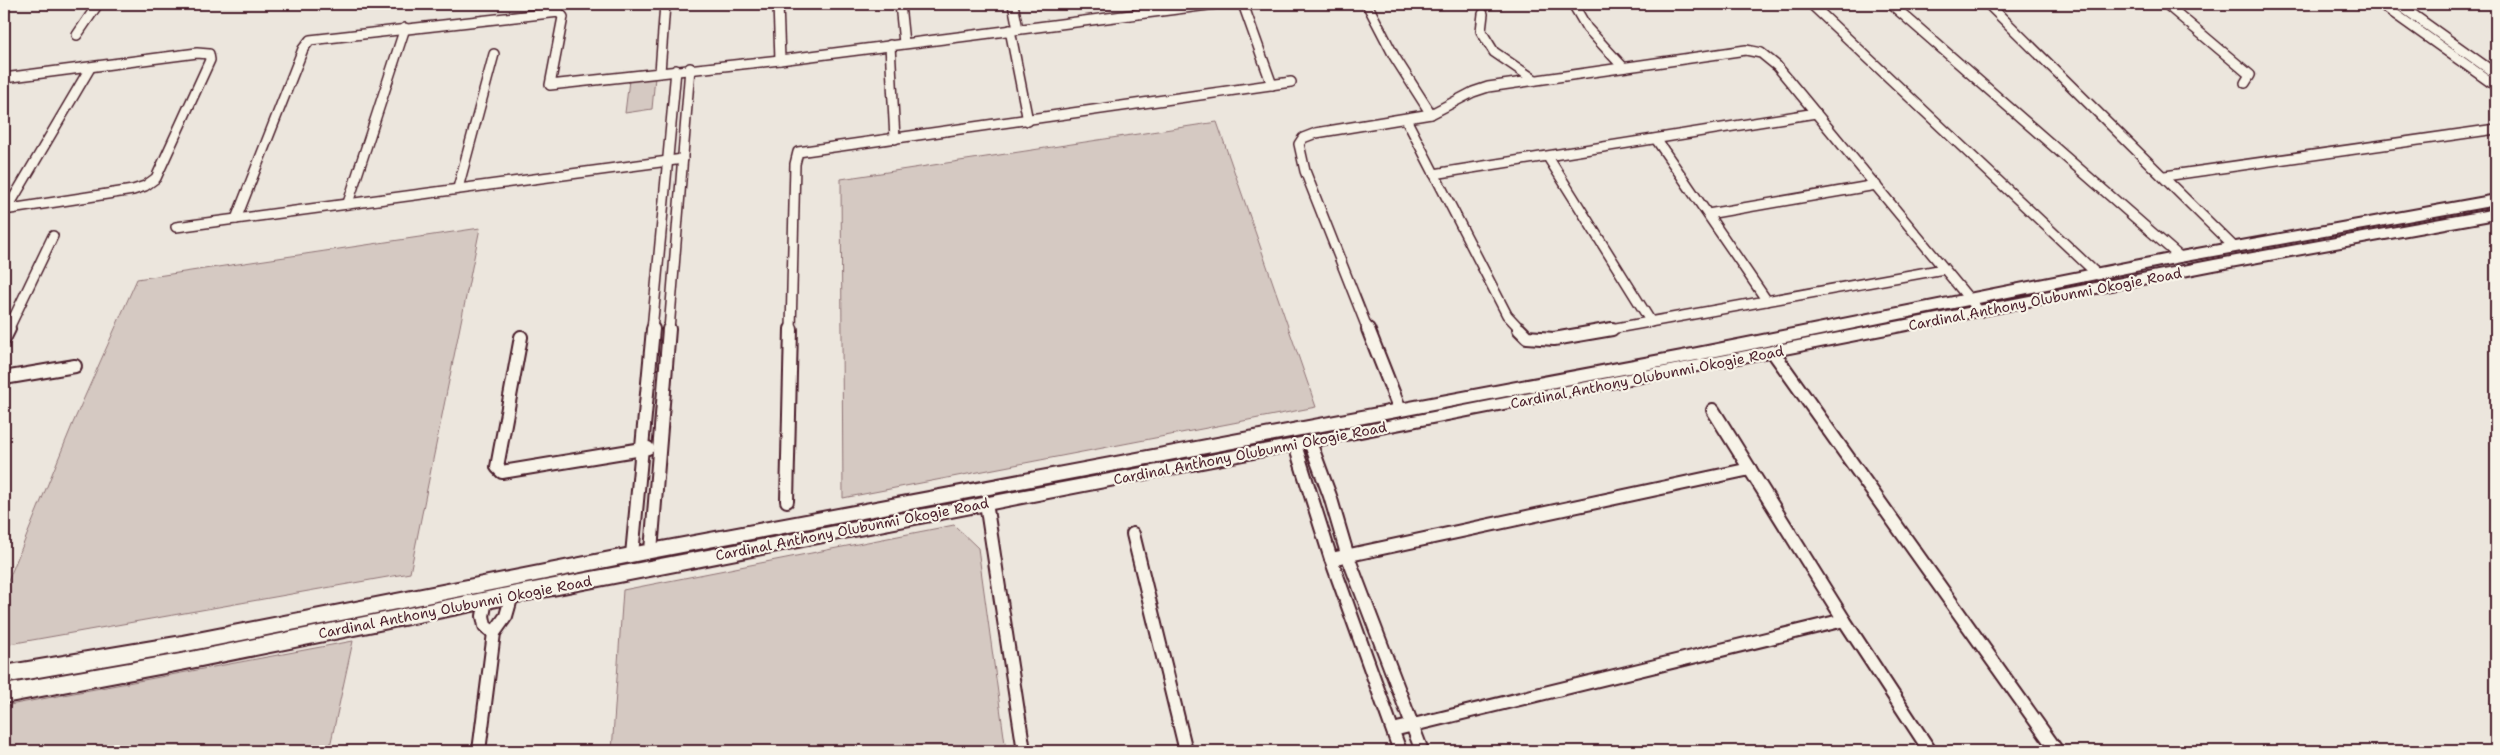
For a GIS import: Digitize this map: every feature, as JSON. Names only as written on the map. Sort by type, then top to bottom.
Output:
[{"type":"street","points":[[77,35],[98,4]]},
{"type":"street","points":[[660,72],[665,4]]},
{"type":"street","points":[[778,4],[780,60]]},
{"type":"street","points":[[900,4],[904,43]]},
{"type":"street","points":[[1013,4],[1014,30],[1028,121]]},
{"type":"street","points":[[1131,4],[1134,14]]},
{"type":"street","points":[[236,219],[304,49],[310,40],[559,12],[563,17],[550,85],[690,68],[780,60],[1216,4]]},
{"type":"street","points":[[1243,4],[1272,85]]},
{"type":"street","points":[[1367,4],[1394,56],[1431,114]]},
{"type":"street","points":[[1574,4],[1587,28],[1623,67]]},
{"type":"street","points":[[1811,4],[2098,274]]},
{"type":"street","points":[[1891,4],[2180,257]]},
{"type":"street","points":[[1988,4],[2165,176],[2234,247]]},
{"type":"street","points":[[2166,4],[2250,75],[2249,80],[2245,83]]},
{"type":"street","points":[[2381,4],[2496,86]]},
{"type":"street","points":[[2398,4],[2496,74]]},
{"type":"street","points":[[1484,14],[1481,31],[1494,52],[1535,80]]},
{"type":"street","points":[[348,203],[405,28]]},
{"type":"street","points":[[890,45],[896,139]]},
{"type":"street","points":[[1400,410],[1304,171],[1299,144],[1303,138],[1316,133],[1406,119],[1445,110],[1477,89],[1623,67],[1758,50],[1768,55],[1980,312]]},
{"type":"street","points":[[4,78],[198,53],[209,54],[210,60],[156,178],[145,186],[132,190],[5,210]]},
{"type":"street","points":[[458,188],[494,54]]},
{"type":"street","points":[[5,210],[90,68]]},
{"type":"street","points":[[651,552],[690,68]]},
{"type":"street","points":[[632,555],[676,70]]},
{"type":"street","points":[[787,501],[795,164],[798,152],[1028,121],[1291,82]]},
{"type":"street","points":[[1434,174],[1816,113]]},
{"type":"street","points":[[1406,119],[1507,315],[1527,336],[1554,340],[1944,269]]},
{"type":"street","points":[[2165,176],[2496,129]]},
{"type":"street","points":[[1656,139],[1768,301]]},
{"type":"street","points":[[1548,157],[1651,322]]},
{"type":"street","points":[[176,227],[683,159]]},
{"type":"street","points":[[1708,214],[1876,185]]},
{"type":"street","name":"Cardinal Anthony Olubunmi Okogie Road","points":[[4,694],[186,662],[486,600],[986,503],[1400,410],[1687,356],[1968,298],[2180,257],[2496,200]]},
{"type":"street","name":"Cardinal Anthony Olubunmi Okogie Road","points":[[4,675],[182,644],[632,555],[1199,456],[1303,444],[2214,266],[2496,214]]},
{"type":"street","points":[[4,339],[53,236]]},
{"type":"street","points":[[521,338],[497,466],[502,472],[660,446]]},
{"type":"street","points":[[1773,352],[2057,751]]},
{"type":"street","points":[[4,378],[75,366]]},
{"type":"street","points":[[1713,410],[1844,620],[1930,751]]},
{"type":"street","points":[[1303,444],[1422,751]]},
{"type":"street","points":[[1303,444],[1331,559],[1400,751]]},
{"type":"street","points":[[1331,559],[1348,557],[1750,469]]},
{"type":"street","points":[[986,503],[1024,751]]},
{"type":"street","points":[[1134,534],[1186,751]]},
{"type":"street","points":[[479,751],[494,632],[504,622],[510,610],[512,595]]},
{"type":"street","points":[[486,600],[485,626],[494,632]]},
{"type":"street","points":[[1393,730],[1844,620]]},
{"type":"shaded area","points":[[655,77],[652,109],[625,113],[629,80]]},
{"type":"shaded area","points":[[1217,122],[1316,407],[843,498],[841,179]]},
{"type":"shaded area","points":[[480,228],[410,573],[4,645],[4,591],[73,423],[137,279]]},
{"type":"shaded area","points":[[954,525],[978,548],[1006,751],[612,751],[623,590]]},
{"type":"shaded area","points":[[353,641],[329,751],[4,751],[4,706]]}]
